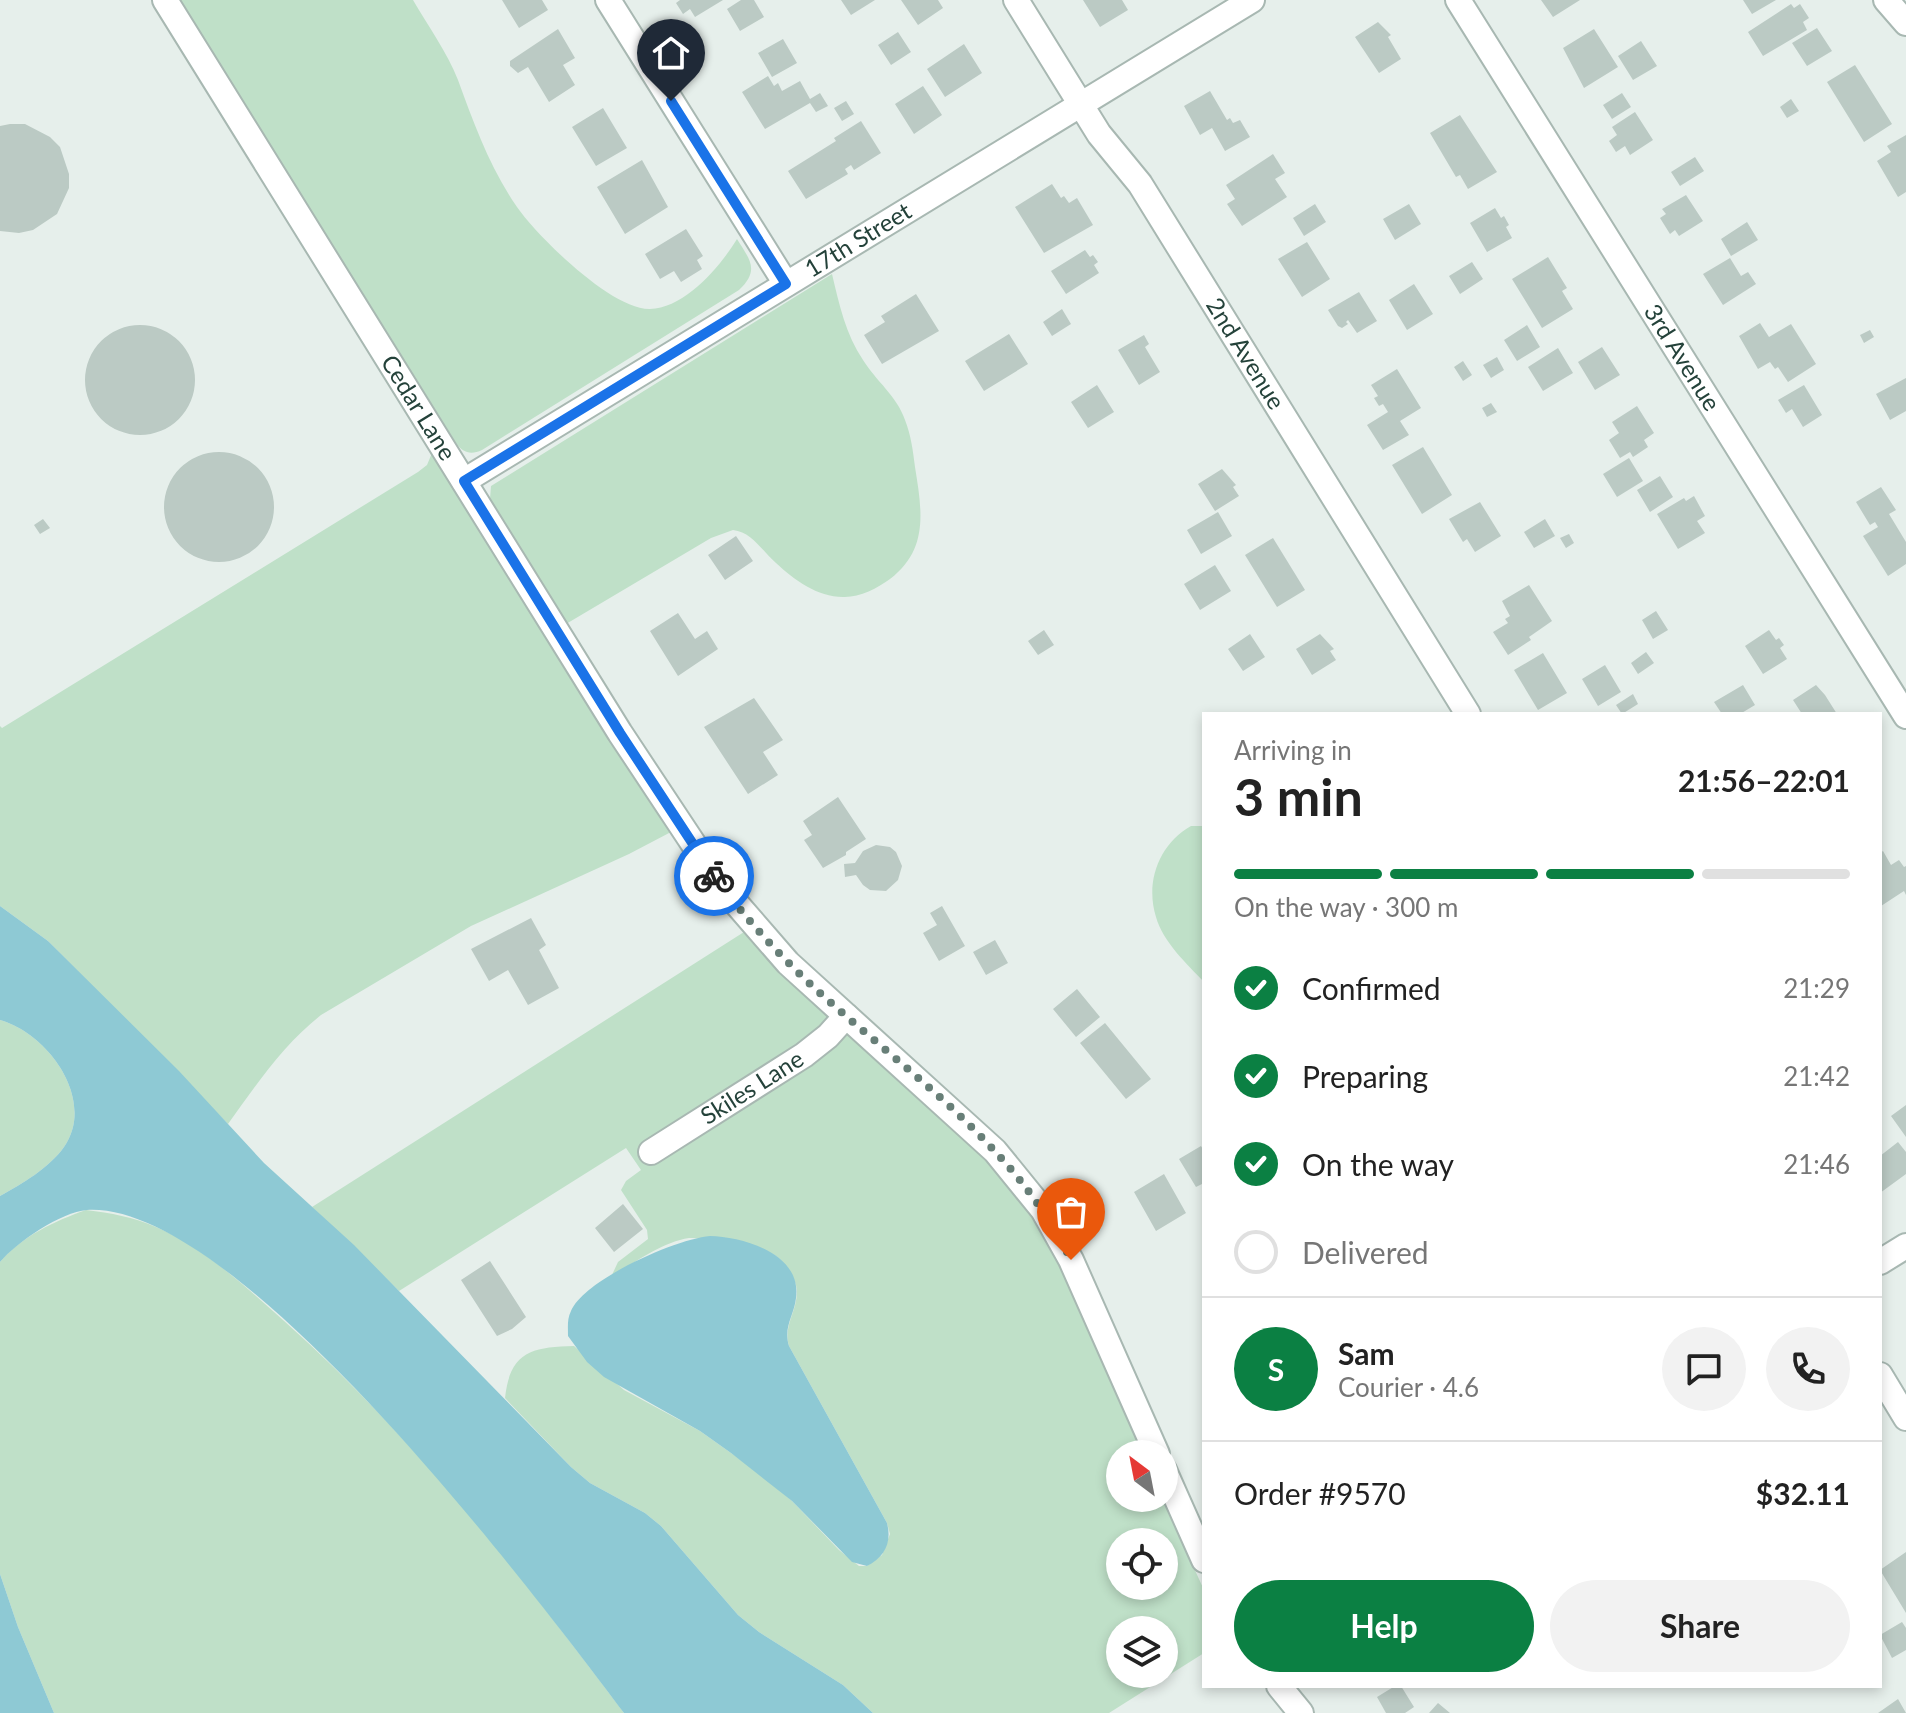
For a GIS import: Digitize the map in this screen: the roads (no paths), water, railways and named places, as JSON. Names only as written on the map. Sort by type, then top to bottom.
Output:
[{"type":"street","name":"Cedar Lane","points":[[165,0],[707,867],[780,954],[973,1128],[1034,1196],[1071,1260],[1151,1440]]},
{"type":"street","points":[[608,0],[786,284]]},
{"type":"street","name":"2nd Avenue","points":[[1016,0],[1105,142],[1140,184],[1467,712]]},
{"type":"street","name":"17th Street","points":[[464,481],[1252,0]]},
{"type":"street","name":"3rd Avenue","points":[[1458,0],[1906,716]]},
{"type":"street","points":[[1886,0],[1906,23]]},
{"type":"street","name":"Skiles Lane","points":[[651,1152],[804,1055],[828,1036],[846,1016]]},
{"type":"street","points":[[1882,1261],[1906,1246]]},
{"type":"street","points":[[1882,1378],[1906,1418]]},
{"type":"street","points":[[1178,1502],[1202,1556]]},
{"type":"street","points":[[1281,1688],[1301,1713]]},
{"type":"water","points":[[0,906],[48,941],[179,1071],[264,1163],[354,1245],[571,1467],[590,1483],[645,1513],[661,1526],[738,1615],[759,1632],[843,1685],[873,1713],[624,1713],[524,1584],[380,1414],[301,1334],[223,1268],[150,1224],[87,1210],[65,1216],[40,1229],[0,1262],[0,1196],[35,1175],[58,1155],[73,1128],[75,1109],[71,1089],[50,1053],[18,1027],[0,1020]]},
{"type":"water","points":[[710,1236],[738,1240],[768,1250],[790,1269],[796,1298],[788,1327],[789,1346],[887,1523],[889,1536],[886,1548],[867,1566],[852,1562],[792,1501],[731,1453],[700,1431],[604,1377],[587,1362],[568,1336],[571,1311],[594,1286],[655,1253]]},
{"type":"water","points":[[0,1574],[18,1627],[54,1713],[0,1713]]}]
